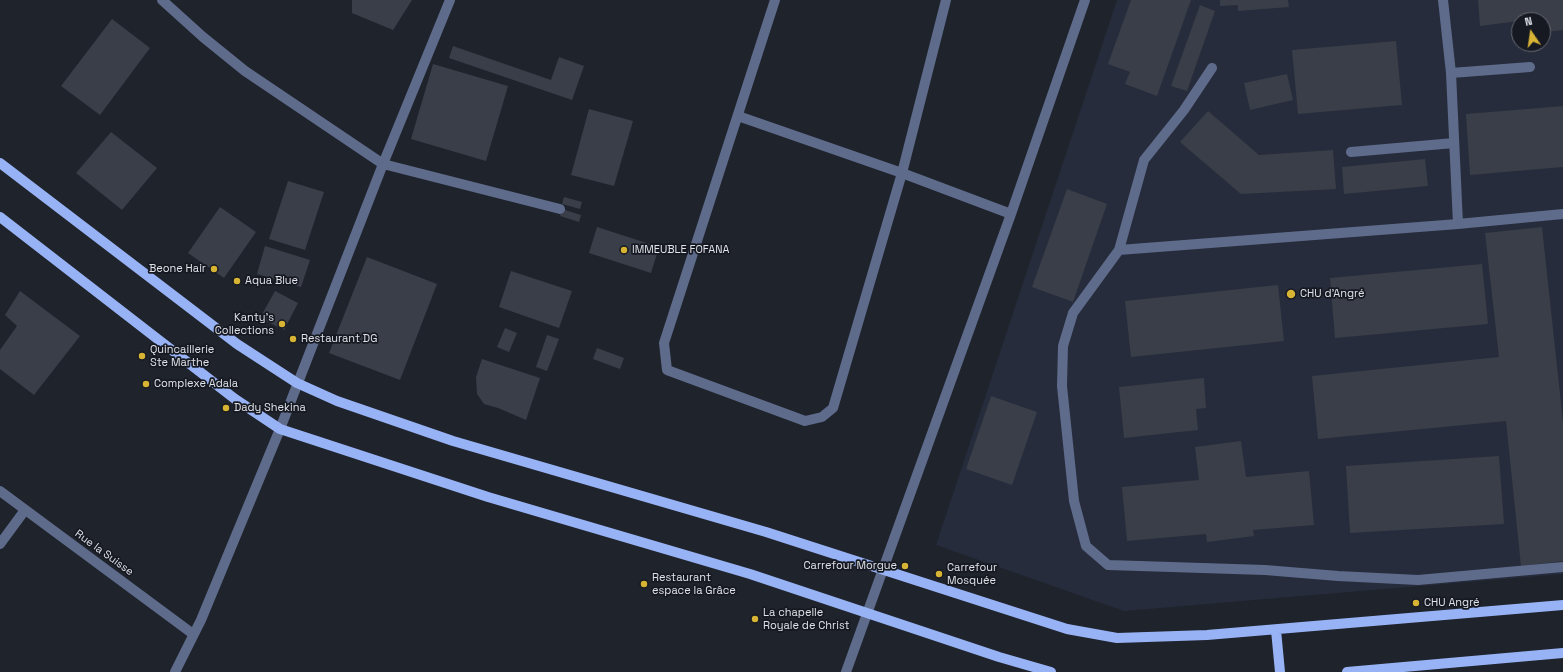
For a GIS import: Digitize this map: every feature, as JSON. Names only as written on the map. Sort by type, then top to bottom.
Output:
[{"type":"main road","points":[[0,163],[236,344],[297,384],[338,401],[453,441],[766,532],[1067,629],[1117,638],[1207,636],[1563,605]]},
{"type":"main road","points":[[0,217],[234,399],[280,429],[488,497],[750,574],[999,657],[1051,672]]},
{"type":"main road","points":[[1276,630],[1280,672]]},
{"type":"main road","points":[[1347,672],[1563,653]]},
{"type":"street","points":[[162,0],[203,37],[246,71],[384,164],[560,209]]},
{"type":"street","points":[[175,672],[204,612],[280,429],[450,0]]},
{"type":"street","points":[[775,0],[664,343],[667,370],[805,421],[822,417],[833,408],[902,173],[946,0]]},
{"type":"street","points":[[846,672],[1011,214],[1085,0]]},
{"type":"street","points":[[1443,0],[1451,73],[1458,224]]},
{"type":"street","points":[[1451,73],[1530,67]]},
{"type":"street","points":[[1212,68],[1184,110],[1144,160],[1118,250],[1073,313],[1063,346],[1062,386],[1074,501],[1086,546],[1108,566],[1265,570],[1338,576],[1418,580],[1563,567]]},
{"type":"street","points":[[738,116],[902,173],[1011,214]]},
{"type":"street","points":[[1351,152],[1454,143]]},
{"type":"street","points":[[1118,250],[1458,224],[1563,214]]},
{"type":"street","name":"Rue la Suisse","points":[[0,491],[193,634]]},
{"type":"street","points":[[0,544],[25,510]]},
{"type":"shaded area","name":"CHU d'Angré","points":[[1117,0],[1563,0],[1563,574],[1124,611],[936,545]]},
{"type":"building","points":[[352,0],[412,0],[393,30],[352,13]]},
{"type":"building","points":[[1131,0],[1191,0],[1157,96],[1125,84],[1130,72],[1108,64]]},
{"type":"building","points":[[1220,0],[1288,0],[1289,7],[1238,11],[1238,5],[1220,6]]},
{"type":"building","points":[[1478,0],[1563,0],[1563,30],[1551,31],[1551,12],[1511,12],[1511,22],[1480,26]]},
{"type":"building","points":[[1200,5],[1215,11],[1187,91],[1171,86]]},
{"type":"building","points":[[112,19],[150,48],[100,115],[61,86]]},
{"type":"building","points":[[1396,41],[1402,105],[1298,114],[1292,50]]},
{"type":"building","points":[[453,46],[551,80],[559,57],[584,66],[572,100],[449,58]]},
{"type":"building","points":[[433,64],[508,86],[486,161],[411,139]]},
{"type":"building","points":[[1287,74],[1293,100],[1250,110],[1244,83]]},
{"type":"building","points":[[1563,106],[1563,167],[1470,175],[1466,114]]},
{"type":"building","points":[[589,109],[633,121],[614,186],[571,175]]},
{"type":"building","points":[[1208,111],[1259,155],[1333,150],[1336,189],[1241,194],[1180,142]]},
{"type":"building","points":[[111,132],[157,168],[122,210],[76,173]]},
{"type":"building","points":[[1425,159],[1428,186],[1344,194],[1342,167]]},
{"type":"building","points":[[288,181],[324,192],[305,250],[269,239]]},
{"type":"building","points":[[1067,189],[1107,204],[1073,302],[1032,287]]},
{"type":"building","points":[[564,197],[582,202],[580,209],[562,204]]},
{"type":"building","points":[[220,207],[256,232],[224,278],[188,253]]},
{"type":"building","points":[[562,209],[581,215],[579,222],[560,216]]},
{"type":"building","name":"IMMEUBLE FOFANA","points":[[597,227],[659,247],[651,273],[589,253]]},
{"type":"building","points":[[1542,227],[1563,422],[1563,561],[1521,566],[1506,421],[1318,439],[1312,376],[1499,357],[1485,233]]},
{"type":"building","points":[[265,246],[310,260],[301,287],[257,274]]},
{"type":"building","points":[[367,257],[437,284],[400,380],[329,353]]},
{"type":"building","points":[[1482,264],[1488,324],[1335,338],[1330,278]]},
{"type":"building","points":[[511,271],[572,291],[559,328],[499,307]]},
{"type":"building","points":[[1278,285],[1284,341],[1131,357],[1125,301]]},
{"type":"building","points":[[20,291],[80,336],[34,395],[0,369],[0,350],[17,326],[5,315]]},
{"type":"building","points":[[275,291],[298,303],[284,330],[260,318]]},
{"type":"building","points":[[505,328],[517,333],[509,352],[497,347]]},
{"type":"building","points":[[547,335],[559,339],[547,371],[536,367]]},
{"type":"building","points":[[597,348],[624,358],[620,369],[593,359]]},
{"type":"building","points":[[482,359],[540,378],[526,420],[498,408],[484,404],[477,394],[476,377]]},
{"type":"building","points":[[1204,378],[1206,408],[1196,409],[1198,430],[1124,438],[1119,387]]},
{"type":"building","points":[[991,396],[1037,412],[1012,485],[966,469]]},
{"type":"building","points":[[1241,441],[1246,477],[1309,471],[1314,525],[1253,530],[1254,536],[1207,542],[1206,534],[1127,541],[1122,487],[1199,480],[1195,447]]},
{"type":"building","points":[[1499,456],[1504,524],[1350,533],[1346,466]]},
{"type":"place","name":"IMMEUBLE FOFANA","points":[[624,250]]},
{"type":"place","name":"Beone Hair","points":[[214,269]]},
{"type":"place","name":"Aqua Blue","points":[[237,281]]},
{"type":"place","name":"CHU d'Angré","points":[[1291,294]]},
{"type":"place","name":"Kanty's Collections","points":[[282,324]]},
{"type":"place","name":"Restaurant DG","points":[[293,339]]},
{"type":"place","name":"Quincaillerie Ste Marthe","points":[[142,356]]},
{"type":"place","name":"Complexe Adala","points":[[146,384]]},
{"type":"place","name":"Dady Shekina","points":[[226,408]]},
{"type":"place","name":"Carrefour Morgue","points":[[905,566]]},
{"type":"place","name":"Carrefour Mosquée","points":[[939,574]]},
{"type":"place","name":"Restaurant espace la Grâce","points":[[644,584]]},
{"type":"place","name":"CHU Angré","points":[[1416,603]]},
{"type":"place","name":"La chapelle Royale de Christ","points":[[755,619]]}]
